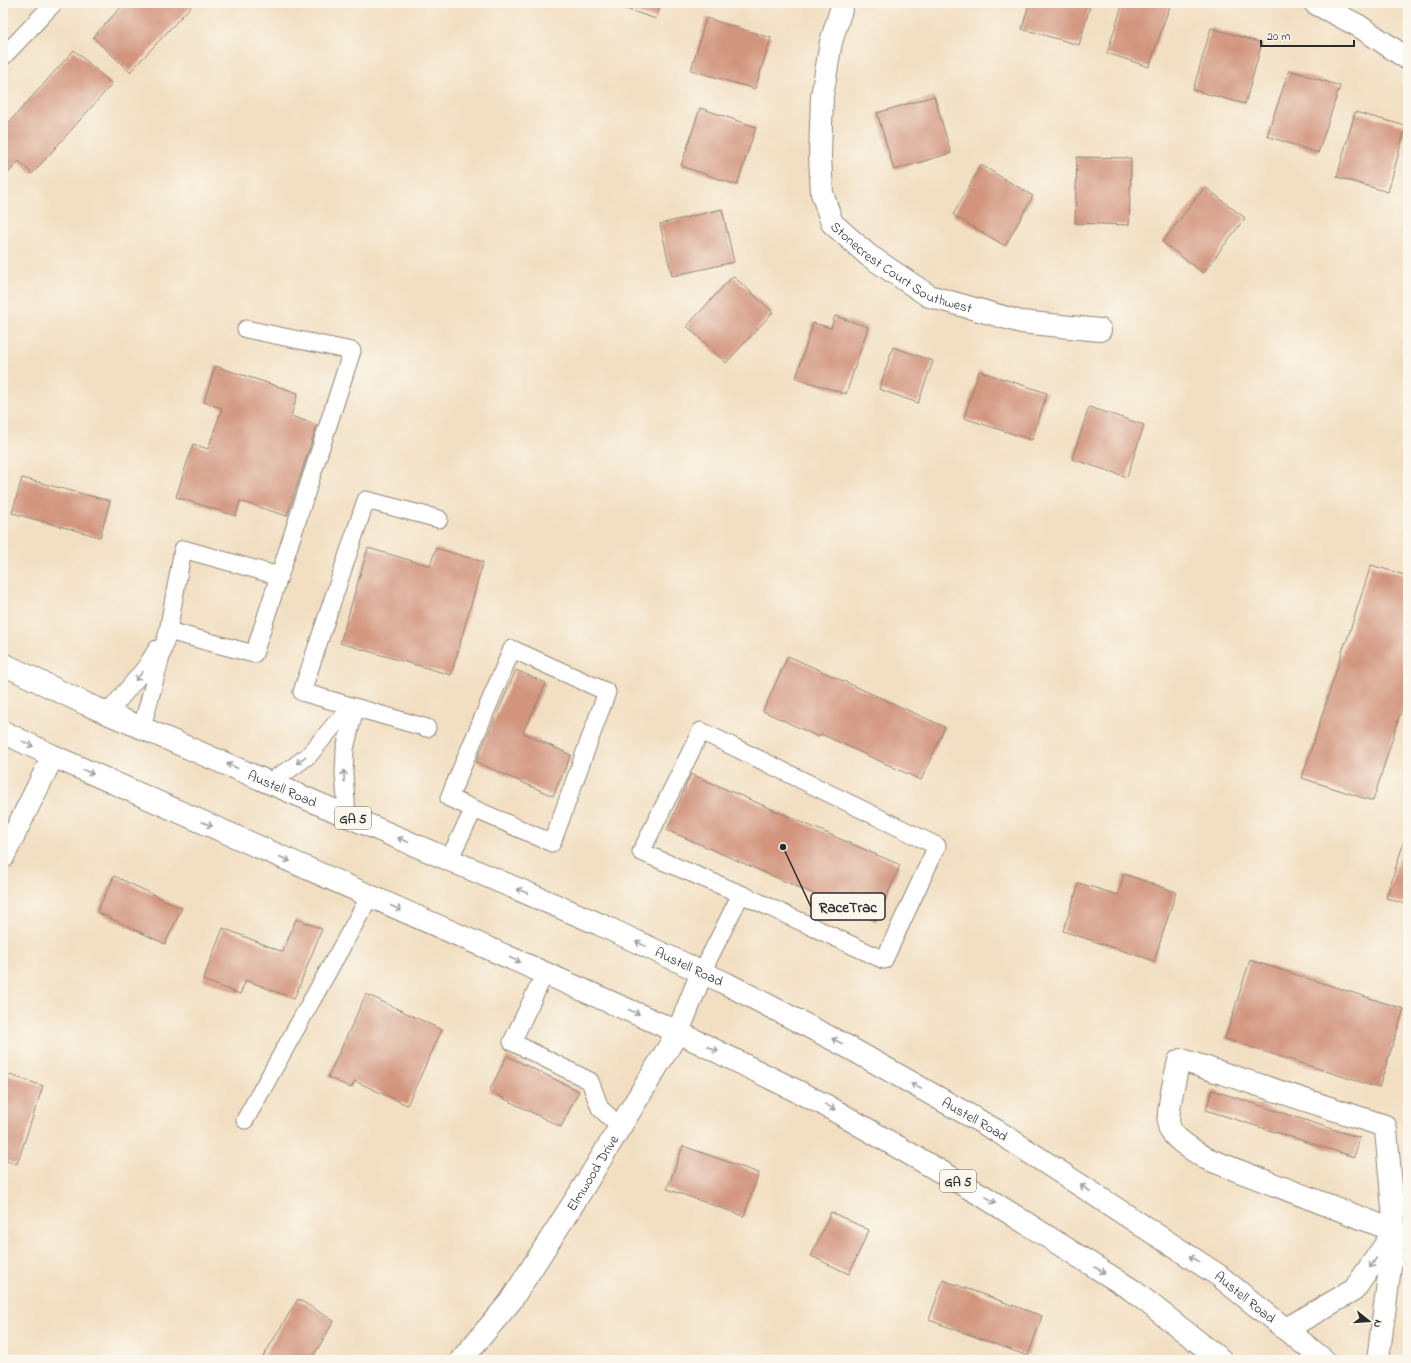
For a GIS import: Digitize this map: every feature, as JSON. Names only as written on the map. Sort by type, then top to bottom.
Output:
[{"type":"main road","name":"Stonecrest Court Southwest","points":[[843,3],[831,42],[822,96],[820,156],[822,193],[832,223],[868,255],[929,296],[1021,322],[1100,330]]},
{"type":"main road","points":[[1315,3],[1359,26],[1408,59]]},
{"type":"main road","name":"Austell Road","points":[[3,664],[58,692],[599,924],[702,972],[848,1047],[998,1131],[1218,1275],[1324,1360]]},
{"type":"main road","name":"GA 5","points":[[3,732],[53,756],[678,1032],[825,1105],[983,1196],[1132,1290],[1221,1360]]},
{"type":"main road","points":[[3,857],[53,756]]},
{"type":"main road","name":"Elmwood Drive","points":[[461,1360],[510,1302],[620,1127],[678,1032],[702,972]]},
{"type":"main road","points":[[1378,1360],[1395,1231],[1385,1126],[1182,1060],[1179,1061],[1171,1104],[1169,1127],[1180,1140],[1206,1158],[1395,1231]]},
{"type":"main road","points":[[1286,1329],[1354,1290],[1395,1231]]},
{"type":"lane","points":[[3,57],[54,3]]},
{"type":"lane","points":[[168,631],[254,654],[352,351],[246,328]]},
{"type":"lane","points":[[427,728],[302,692],[366,500],[439,519]]},
{"type":"lane","points":[[142,728],[168,631],[183,549],[279,576]]},
{"type":"lane","points":[[108,713],[146,667],[168,631]]},
{"type":"lane","points":[[512,649],[607,692],[552,842],[474,809],[449,798],[512,649]]},
{"type":"lane","points":[[268,782],[293,767],[309,755],[335,724],[354,708]]},
{"type":"lane","points":[[347,815],[344,774],[345,749],[354,708]]},
{"type":"lane","points":[[701,731],[937,846],[884,960],[742,894],[641,852],[701,731]]},
{"type":"lane","points":[[449,860],[474,809]]},
{"type":"lane","points":[[702,972],[742,894]]},
{"type":"lane","points":[[245,1120],[370,896]]},
{"type":"lane","points":[[545,973],[512,1042],[590,1081],[600,1108],[620,1127]]},
{"type":"building","points":[[125,3],[194,3],[130,72],[93,37]]},
{"type":"building","points":[[608,3],[661,3],[656,19]]},
{"type":"building","points":[[1029,3],[1091,3],[1079,45],[1022,29]]},
{"type":"building","points":[[1123,3],[1164,3],[1170,5],[1149,67],[1107,53]]},
{"type":"building","points":[[706,18],[771,38],[755,89],[691,70]]},
{"type":"building","points":[[1211,28],[1262,43],[1245,104],[1193,90]]},
{"type":"building","points":[[74,50],[112,84],[32,174],[19,161],[3,179],[3,129]]},
{"type":"building","points":[[1289,70],[1340,86],[1318,153],[1267,136]]},
{"type":"building","points":[[934,96],[951,153],[894,170],[877,113]]},
{"type":"building","points":[[700,108],[756,127],[737,185],[681,166]]},
{"type":"building","points":[[1355,112],[1406,126],[1388,192],[1337,177]]},
{"type":"building","points":[[1077,157],[1131,158],[1129,225],[1075,223]]},
{"type":"building","points":[[981,165],[1033,196],[1005,246],[953,215]]},
{"type":"building","points":[[1205,187],[1245,218],[1203,273],[1162,242]]},
{"type":"building","points":[[722,209],[734,262],[672,276],[660,224]]},
{"type":"building","points":[[733,276],[773,312],[726,363],[687,326]]},
{"type":"building","points":[[835,316],[868,327],[846,394],[796,378],[813,323],[831,328]]},
{"type":"building","points":[[893,347],[933,361],[918,403],[879,389]]},
{"type":"building","points":[[215,366],[298,393],[291,416],[317,425],[287,516],[240,501],[236,516],[176,497],[193,444],[208,449],[222,408],[204,402]]},
{"type":"building","points":[[979,371],[1047,393],[1032,440],[964,418]]},
{"type":"building","points":[[1089,407],[1144,425],[1127,477],[1072,459]]},
{"type":"building","points":[[22,478],[110,501],[100,537],[12,513]]},
{"type":"building","points":[[368,548],[430,566],[436,548],[483,562],[451,675],[340,643]]},
{"type":"building","points":[[1371,565],[1408,576],[1408,689],[1373,801],[1302,778]]},
{"type":"building","points":[[788,656],[945,727],[921,780],[821,734],[819,737],[763,711]]},
{"type":"building","points":[[516,670],[546,683],[523,733],[571,755],[553,796],[476,762]]},
{"type":"building","points":[[691,774],[900,865],[876,921],[667,830]]},
{"type":"building","points":[[1408,829],[1408,905],[1386,898]]},
{"type":"building","points":[[1124,874],[1176,892],[1154,961],[1063,931],[1079,883],[1118,895]]},
{"type":"building","points":[[114,876],[182,908],[165,944],[97,912]]},
{"type":"building","points":[[296,919],[322,929],[294,999],[246,980],[240,994],[203,980],[223,928],[283,952]]},
{"type":"building","points":[[1250,960],[1404,1009],[1379,1088],[1225,1039]]},
{"type":"building","points":[[366,994],[442,1030],[407,1105],[355,1081],[351,1088],[328,1077]]},
{"type":"building","points":[[507,1056],[579,1091],[561,1127],[489,1091]]},
{"type":"building","points":[[7,1074],[43,1086],[17,1164],[3,1160],[3,1084]]},
{"type":"building","points":[[1212,1090],[1360,1138],[1354,1157],[1206,1110]]},
{"type":"building","points":[[683,1146],[759,1173],[744,1216],[667,1189]]},
{"type":"building","points":[[831,1212],[869,1230],[849,1274],[811,1256]]},
{"type":"building","points":[[943,1280],[1042,1316],[1028,1356],[929,1320]]},
{"type":"building","points":[[298,1299],[334,1321],[311,1360],[261,1360]]},
{"type":"place","name":"RaceTrac","points":[[783,847]]}]
